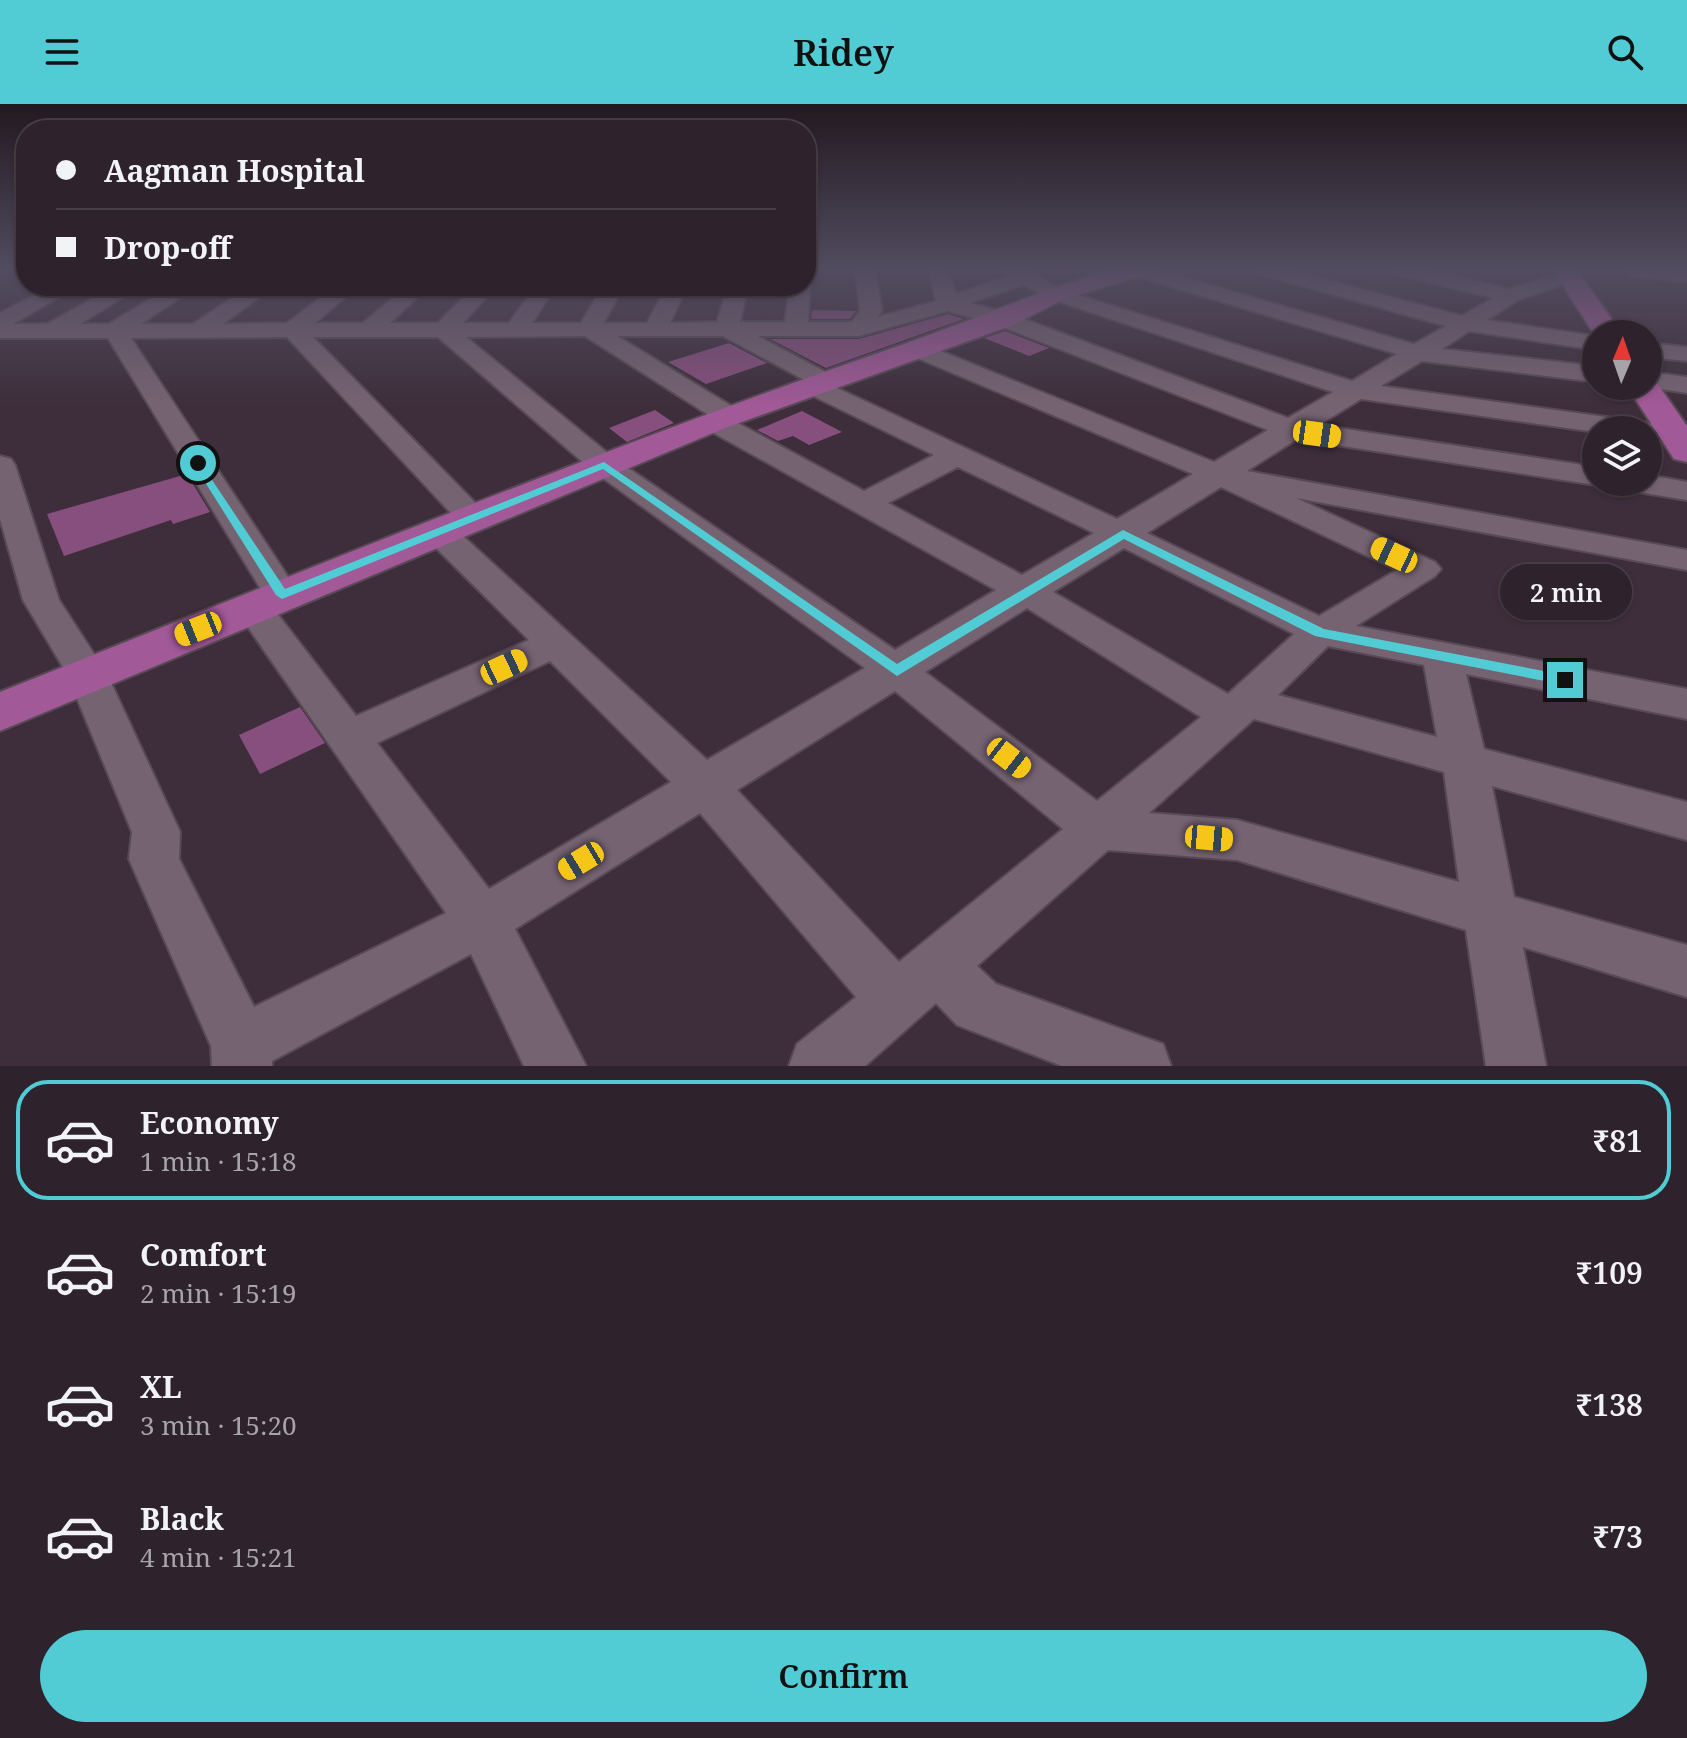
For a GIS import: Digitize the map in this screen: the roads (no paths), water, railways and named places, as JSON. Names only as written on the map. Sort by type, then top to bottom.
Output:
[{"type":"main road","points":[[0,712],[604,465],[721,419],[1003,319],[1006,315]]},
{"type":"main road","points":[[1652,400],[1675,438]]},
{"type":"street","points":[[51,330],[78,315]]},
{"type":"street","points":[[115,330],[140,315]]},
{"type":"street","points":[[199,330],[221,315]]},
{"type":"street","points":[[293,330],[312,315]]},
{"type":"street","points":[[369,330],[386,315]]},
{"type":"street","points":[[444,330],[458,315]]},
{"type":"street","points":[[516,330],[526,315]]},
{"type":"street","points":[[589,329],[597,315]]},
{"type":"street","points":[[655,330],[663,315]]},
{"type":"street","points":[[727,329],[731,315]]},
{"type":"street","points":[[796,329],[797,315]]},
{"type":"street","points":[[868,327],[870,315]]},
{"type":"street","points":[[0,331],[796,329],[868,327],[910,315]]},
{"type":"street","points":[[988,315],[1293,430],[1582,474]]},
{"type":"street","points":[[1141,315],[1357,391],[1582,422]]},
{"type":"street","points":[[1288,315],[1418,353],[1582,372]]},
{"type":"street","points":[[1432,315],[1465,324],[1582,341]]},
{"type":"street","points":[[0,465],[6,507],[41,600],[87,674],[156,832],[154,859],[241,1056],[482,921],[1480,315]]},
{"type":"street","points":[[819,1066],[1238,709],[1320,632],[1423,569],[1220,475],[868,327]]},
{"type":"street","points":[[589,329],[721,419],[864,503],[1238,709],[1465,763],[1687,821]]},
{"type":"street","points":[[727,329],[822,385],[958,455],[1320,632],[1687,704]]},
{"type":"street","points":[[115,330],[267,601],[349,738],[482,921],[556,1066]]},
{"type":"street","points":[[293,330],[555,643],[917,983],[1141,1066]]},
{"type":"street","points":[[444,330],[604,465],[897,671],[1098,829],[1237,840],[1687,971]]},
{"type":"street","points":[[1662,351],[1687,354]]},
{"type":"street","points":[[1662,382],[1687,385]]},
{"type":"street","points":[[864,503],[958,455]]},
{"type":"street","points":[[1220,475],[1687,560]]},
{"type":"street","points":[[1662,487],[1687,491]]},
{"type":"street","points":[[349,738],[555,643]]},
{"type":"street","points":[[1442,656],[1465,763],[1516,1066]]}]
